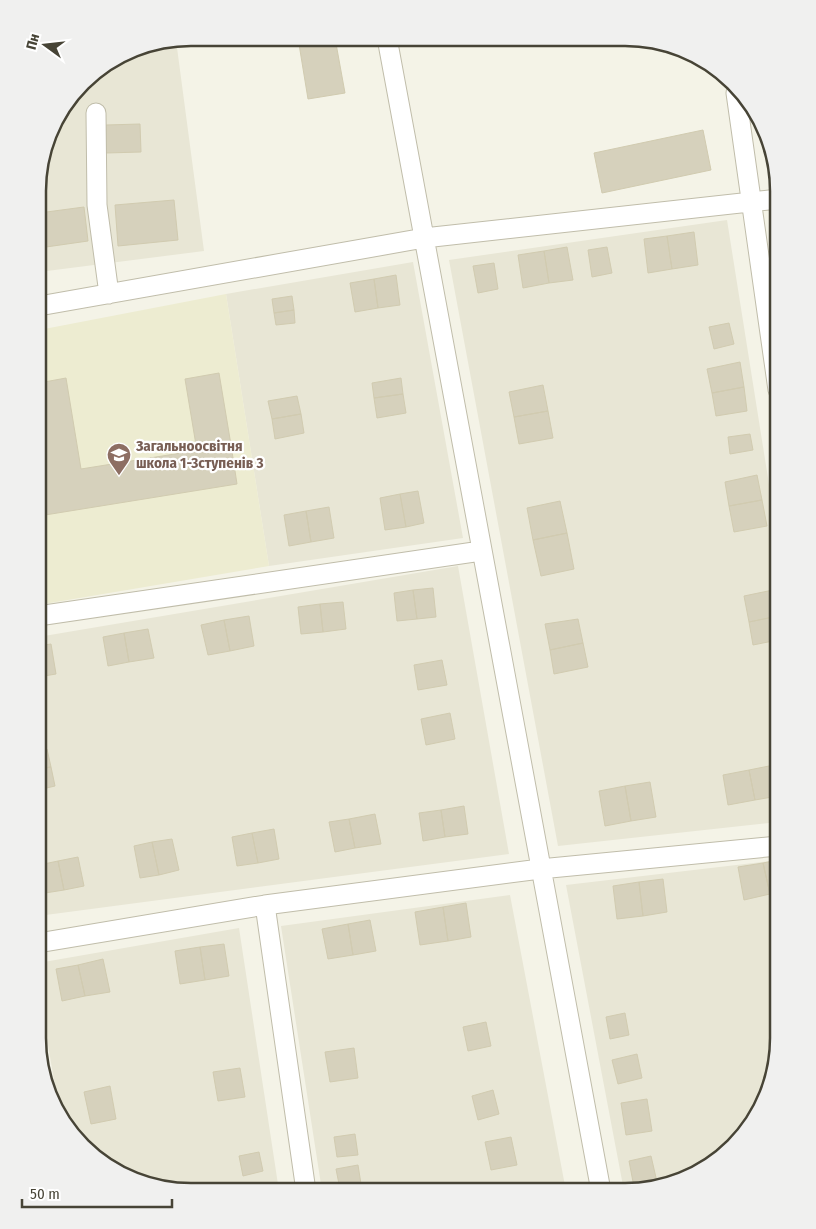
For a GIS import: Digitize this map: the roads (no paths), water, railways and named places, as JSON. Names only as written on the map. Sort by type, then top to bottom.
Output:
[{"type":"street","points":[[388,46],[599,1183]]},
{"type":"street","points":[[737,100],[770,329]]},
{"type":"street","points":[[96,113],[97,205],[108,294]]},
{"type":"street","points":[[46,305],[424,238],[770,200]]},
{"type":"street","points":[[46,615],[481,551]]},
{"type":"street","points":[[46,942],[265,904],[540,869],[769,847]]},
{"type":"street","points":[[265,904],[305,1183]]},
{"type":"place","name":"Загальноосвiтня школа 1-3ступенiв 3","points":[[119,476]]}]
